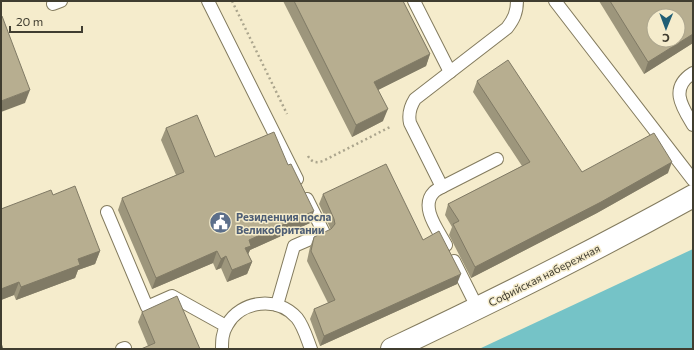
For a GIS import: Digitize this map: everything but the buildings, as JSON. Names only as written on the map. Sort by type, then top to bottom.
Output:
[{"type":"main road","name":"Софийская набережная","points":[[392,349],[478,309],[693,196]]},
{"type":"lane","points":[[208,1],[324,233],[294,246],[277,305]]},
{"type":"lane","points":[[414,1],[450,72]]},
{"type":"lane","points":[[442,187],[410,123],[409,118],[411,106],[415,99],[507,28],[517,11],[517,1]]},
{"type":"lane","points":[[554,1],[693,180]]},
{"type":"lane","points":[[693,73],[686,77],[681,84],[679,98],[682,108],[693,125]]},
{"type":"lane","points":[[478,309],[429,212],[429,204],[430,198],[434,192],[496,159]]},
{"type":"lane","points":[[107,212],[148,307],[172,296],[226,326]]},
{"type":"lane","points":[[222,349],[222,337],[226,326],[233,316],[242,308],[254,304],[266,303],[277,305],[288,310],[297,319],[303,329],[311,349]]},
{"type":"path","points":[[232,1],[290,118]]},
{"type":"path","points":[[306,153],[313,161],[324,161],[409,118]]},
{"type":"water","points":[[693,249],[693,349],[479,349]]},
{"type":"place","name":"Резиденция посла Великобритании","points":[[220,222]]}]
